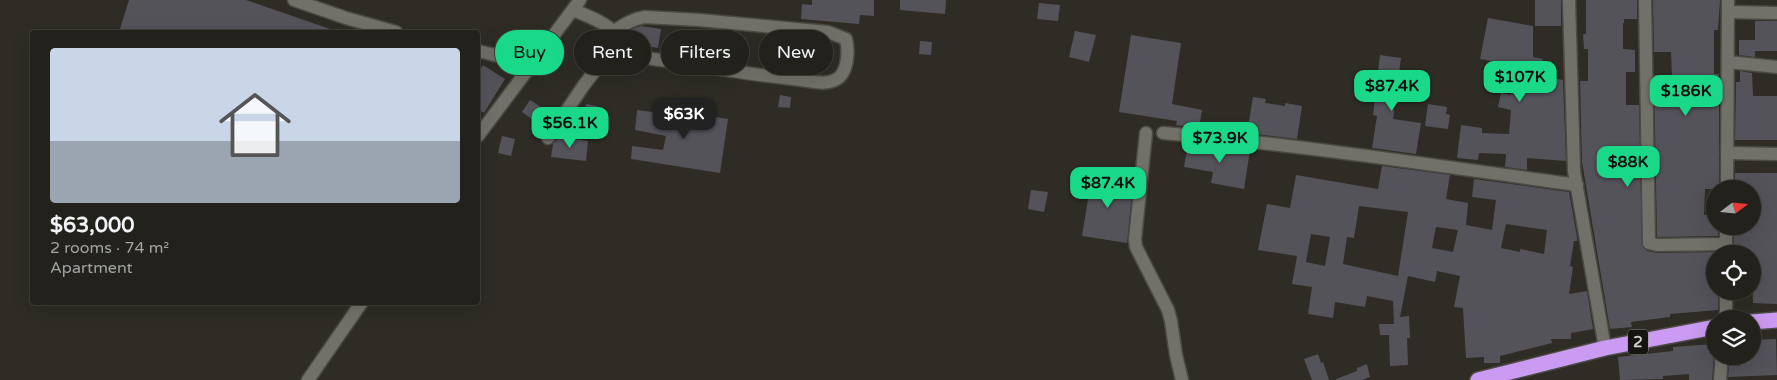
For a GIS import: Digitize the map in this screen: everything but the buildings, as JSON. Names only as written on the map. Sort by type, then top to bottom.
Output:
[{"type":"highway","points":[[1761,321],[1777,320]]},
{"type":"highway","name":"2","points":[[1478,380],[1605,348],[1706,328]]},
{"type":"street","points":[[294,0],[389,30]]},
{"type":"street","points":[[1569,0],[1574,171],[1605,348]]},
{"type":"street","points":[[1645,0],[1649,242],[1657,245],[1706,248]]},
{"type":"street","points":[[557,30],[576,5],[611,30]]},
{"type":"street","points":[[1726,180],[1728,6],[1777,13]]},
{"type":"street","points":[[616,30],[636,18],[699,20],[828,32],[846,39],[848,45],[845,70],[836,80],[826,82],[769,76],[651,58]]},
{"type":"street","points":[[480,51],[495,55]]},
{"type":"street","points":[[1728,62],[1777,67]]},
{"type":"street","points":[[480,133],[524,75]]},
{"type":"street","points":[[548,138],[592,75]]},
{"type":"street","points":[[1146,133],[1135,239],[1136,247],[1168,310],[1182,380]]},
{"type":"street","points":[[1163,133],[1236,139],[1577,185]]},
{"type":"street","points":[[1727,154],[1777,154]]},
{"type":"street","points":[[308,380],[360,305]]},
{"type":"street","points":[[1720,380],[1721,365]]}]
